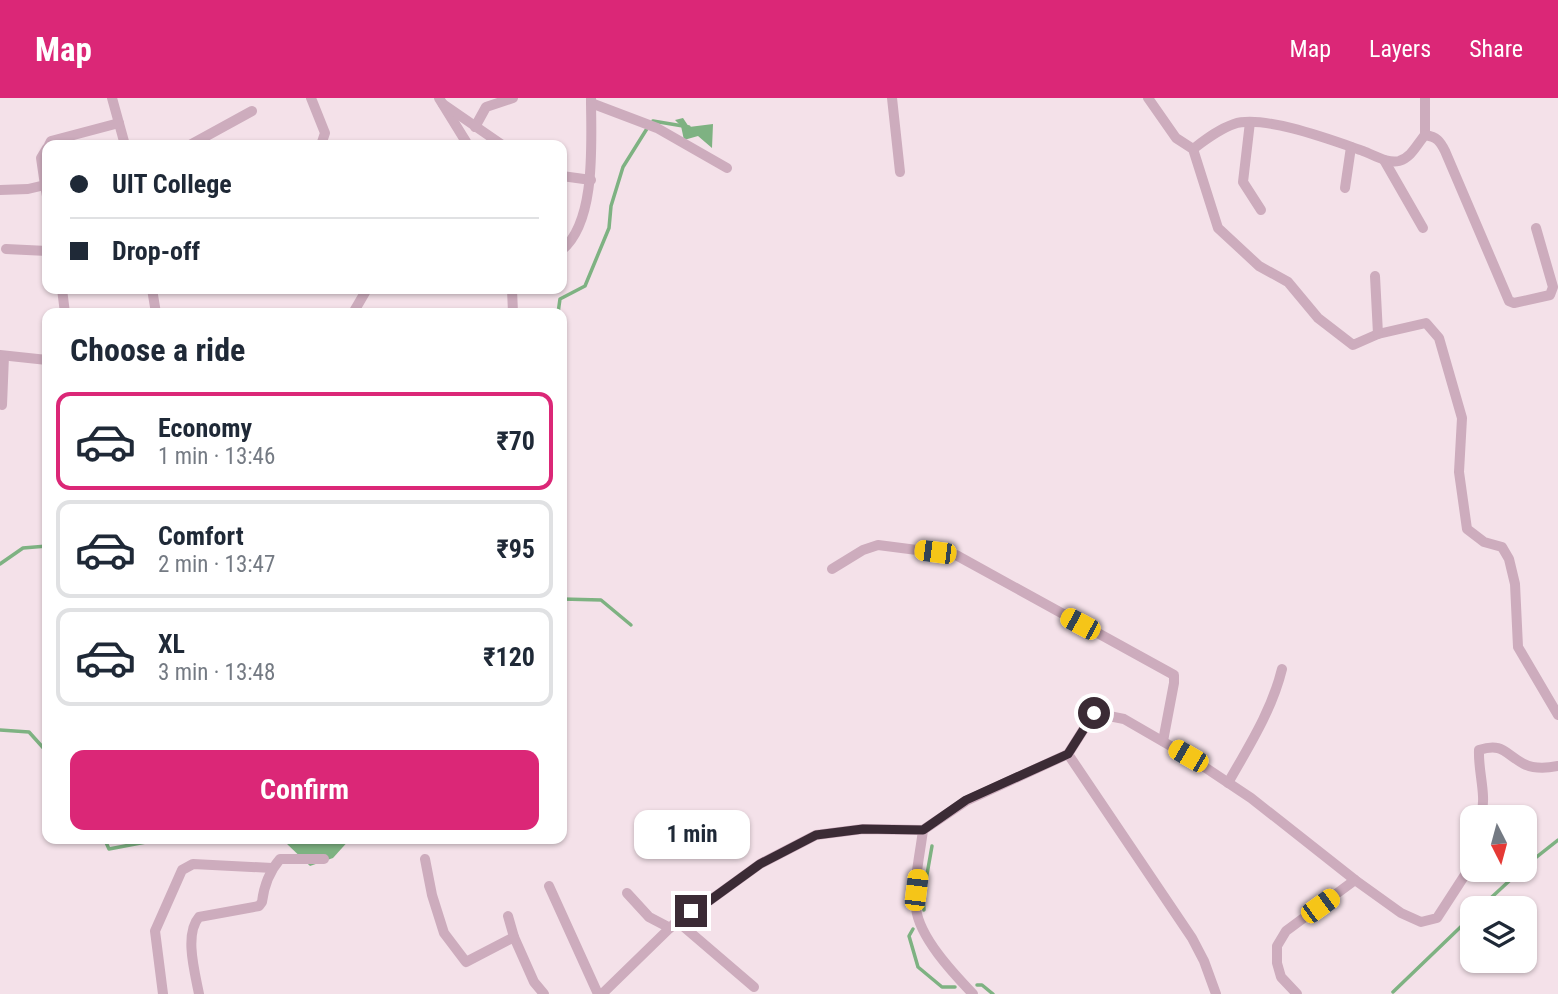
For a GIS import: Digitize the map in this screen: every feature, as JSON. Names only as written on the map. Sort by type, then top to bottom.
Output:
[{"type":"street","points":[[311,98],[325,133],[323,140]]},
{"type":"street","points":[[475,127],[486,107],[513,98]]},
{"type":"street","points":[[892,98],[900,172]]},
{"type":"street","points":[[1148,98],[1176,138],[1193,149],[1218,228],[1259,266],[1288,282],[1318,318],[1353,345],[1378,334],[1426,323],[1439,338],[1462,418],[1459,472],[1467,529],[1484,542],[1502,547],[1509,559],[1515,584],[1518,647],[1558,715]]},
{"type":"street","points":[[1193,149],[1235,123],[1250,122],[1282,126],[1384,160],[1398,162],[1410,155],[1425,135],[1425,98]]},
{"type":"street","points":[[115,99],[124,140]]},
{"type":"street","points":[[441,101],[493,140]]},
{"type":"street","points":[[441,101],[465,140]]},
{"type":"street","points":[[567,242],[581,220],[591,180],[591,101],[657,128],[727,168]]},
{"type":"street","points":[[199,140],[251,111]]},
{"type":"street","points":[[1250,122],[1243,182],[1261,210]]},
{"type":"street","points":[[55,140],[119,123]]},
{"type":"street","points":[[1425,135],[1440,140],[1509,301],[1514,303],[1550,295],[1553,287],[1536,228]]},
{"type":"street","points":[[1345,188],[1351,147]]},
{"type":"street","points":[[1384,160],[1423,228]]},
{"type":"street","points":[[567,177],[591,180]]},
{"type":"street","points":[[0,190],[42,188]]},
{"type":"street","points":[[6,249],[42,251]]},
{"type":"street","points":[[1375,276],[1378,334]]},
{"type":"street","points":[[2,405],[2,356],[42,360]]},
{"type":"street","points":[[832,569],[863,550],[878,545],[956,555],[1174,675],[1163,741]]},
{"type":"street","points":[[1228,783],[1267,713],[1276,693],[1282,668]]},
{"type":"street","points":[[549,886],[604,993],[674,925],[760,864],[816,835],[863,829],[923,830],[966,800],[1068,754],[1094,713],[1124,719],[1228,783],[1401,913],[1421,922],[1437,918],[1460,882]]},
{"type":"street","points":[[1483,805],[1479,750],[1491,746],[1503,748],[1527,765],[1548,768],[1558,766]]},
{"type":"street","points":[[1068,754],[1192,938],[1216,994]]},
{"type":"street","points":[[923,830],[916,890],[919,921],[944,964],[974,994]]},
{"type":"street","points":[[199,994],[191,953],[194,922],[199,917],[258,905],[262,902],[264,887],[272,869],[280,859],[324,859]]},
{"type":"street","points":[[425,859],[432,895],[444,933],[466,962],[514,937]]},
{"type":"street","points":[[163,994],[155,931],[182,870],[193,864],[272,869]]},
{"type":"street","points":[[1297,994],[1281,977],[1276,963],[1278,946],[1286,931],[1355,880]]},
{"type":"street","points":[[627,893],[649,917],[674,925],[754,987]]},
{"type":"street","points":[[508,916],[514,937],[534,982],[544,994]]},
{"type":"shaded area","points":[[683,118],[689,127],[713,124],[712,148],[698,136],[684,140],[681,126],[675,120]]},
{"type":"shaded area","points":[[287,844],[346,844],[333,858],[310,866]]},
{"type":"waterway","points":[[653,121],[689,127]]},
{"type":"waterway","points":[[559,308],[560,299],[585,286],[609,228],[611,206],[623,167],[648,127]]},
{"type":"waterway","points":[[0,564],[23,548],[42,546]]},
{"type":"waterway","points":[[567,599],[601,600],[631,625]]},
{"type":"waterway","points":[[0,730],[29,732],[42,746]]},
{"type":"waterway","points":[[1537,857],[1558,840]]},
{"type":"waterway","points":[[107,844],[109,849],[135,844]]},
{"type":"waterway","points":[[924,910],[923,897],[932,846]]},
{"type":"waterway","points":[[1493,896],[1508,882]]},
{"type":"waterway","points":[[1393,992],[1460,928]]},
{"type":"waterway","points":[[913,929],[909,936],[918,967],[942,987],[955,987]]},
{"type":"waterway","points":[[977,985],[982,985],[993,994]]},
{"type":"route","points":[[691,911],[760,864],[816,835],[863,829],[923,830],[966,800],[1068,754],[1094,713]]}]
